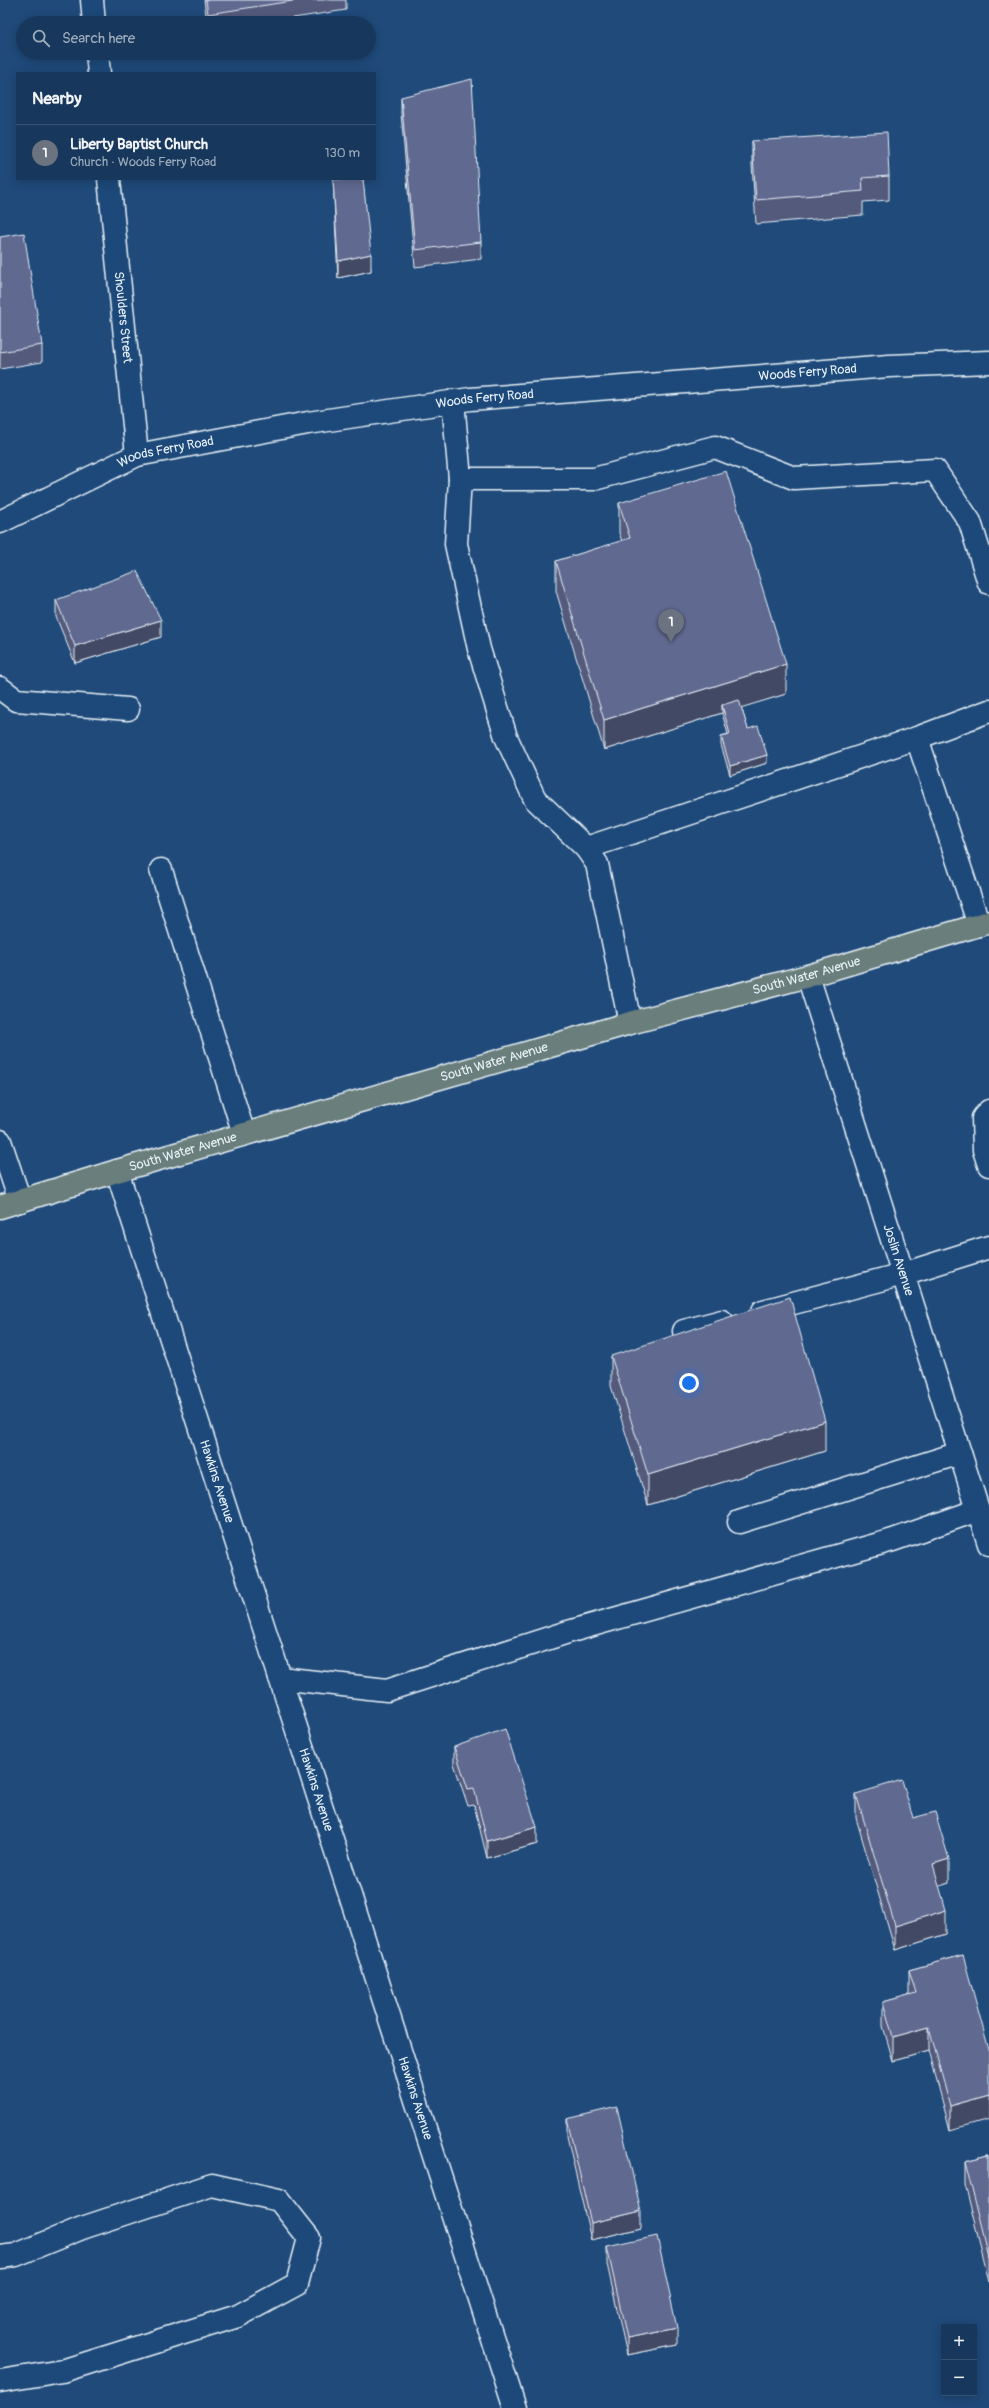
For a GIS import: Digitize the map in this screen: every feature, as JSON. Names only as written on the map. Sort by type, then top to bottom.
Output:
[{"type":"main road","name":"South Water Avenue","points":[[10,1204],[244,1134],[630,1023],[808,976],[984,923]]},
{"type":"street","points":[[92,0],[93,16]]},
{"type":"street","points":[[98,60],[99,72]]},
{"type":"street","name":"Shoulders Street","points":[[110,180],[136,455]]},
{"type":"street","name":"Woods Ferry Road","points":[[0,522],[136,455],[308,423],[453,401],[889,366],[989,362]]},
{"type":"street","points":[[453,401],[460,480],[458,552],[479,649],[506,737],[535,799],[586,848],[597,864],[630,1023]]},
{"type":"street","points":[[460,480],[594,479],[715,447],[794,478],[935,470],[970,522],[989,583]]},
{"type":"street","points":[[0,688],[16,700],[128,709]]},
{"type":"street","points":[[586,848],[917,738],[989,711]]},
{"type":"street","points":[[917,738],[984,923]]},
{"type":"street","points":[[161,870],[244,1134]]},
{"type":"street","name":"Joslin Avenue","points":[[808,976],[989,1544]]},
{"type":"street","points":[[989,1111],[983,1118],[984,1150],[989,1165]]},
{"type":"street","points":[[0,1141],[10,1204]]},
{"type":"street","name":"Hawkins Avenue","points":[[117,1171],[515,2408]]},
{"type":"street","points":[[684,1331],[903,1274],[989,1247]]},
{"type":"street","points":[[739,1522],[960,1453]]},
{"type":"street","points":[[280,1678],[387,1690],[568,1632],[893,1540],[978,1510]]},
{"type":"street","points":[[0,2257],[16,2255],[82,2228],[212,2185],[279,2200],[309,2238],[297,2284],[238,2316],[62,2371],[0,2381]]},
{"type":"building","points":[[206,0],[299,0],[208,14]]},
{"type":"building","points":[[472,79],[481,242],[415,250],[401,97]]},
{"type":"building","points":[[887,132],[889,176],[862,178],[863,191],[756,200],[752,141]]},
{"type":"building","points":[[333,180],[363,180],[371,254],[338,261]]},
{"type":"building","points":[[24,233],[42,345],[0,352],[0,237]]},
{"type":"building","points":[[726,471],[786,664],[604,720],[556,561],[630,538],[619,503]]},
{"type":"building","points":[[137,571],[161,620],[75,646],[56,600]]},
{"type":"building","points":[[739,700],[748,729],[758,726],[767,755],[730,766],[721,736],[730,734],[722,705]]},
{"type":"building","points":[[790,1297],[825,1421],[648,1475],[611,1356]]},
{"type":"building","points":[[505,1729],[537,1827],[487,1841],[474,1788],[468,1789],[454,1747]]},
{"type":"building","points":[[902,1780],[913,1818],[935,1812],[949,1859],[933,1864],[946,1910],[895,1926],[856,1794]]},
{"type":"building","points":[[963,1955],[989,2050],[989,2095],[950,2106],[929,2027],[893,2037],[883,2002],[916,1993],[909,1970]]},
{"type":"building","points":[[617,2107],[641,2211],[591,2223],[567,2119]]},
{"type":"building","points":[[989,2155],[989,2258],[965,2161]]},
{"type":"building","points":[[657,2236],[677,2328],[627,2338],[607,2247]]},
{"type":"place","name":"Liberty Baptist Church","points":[[671,642]]}]
